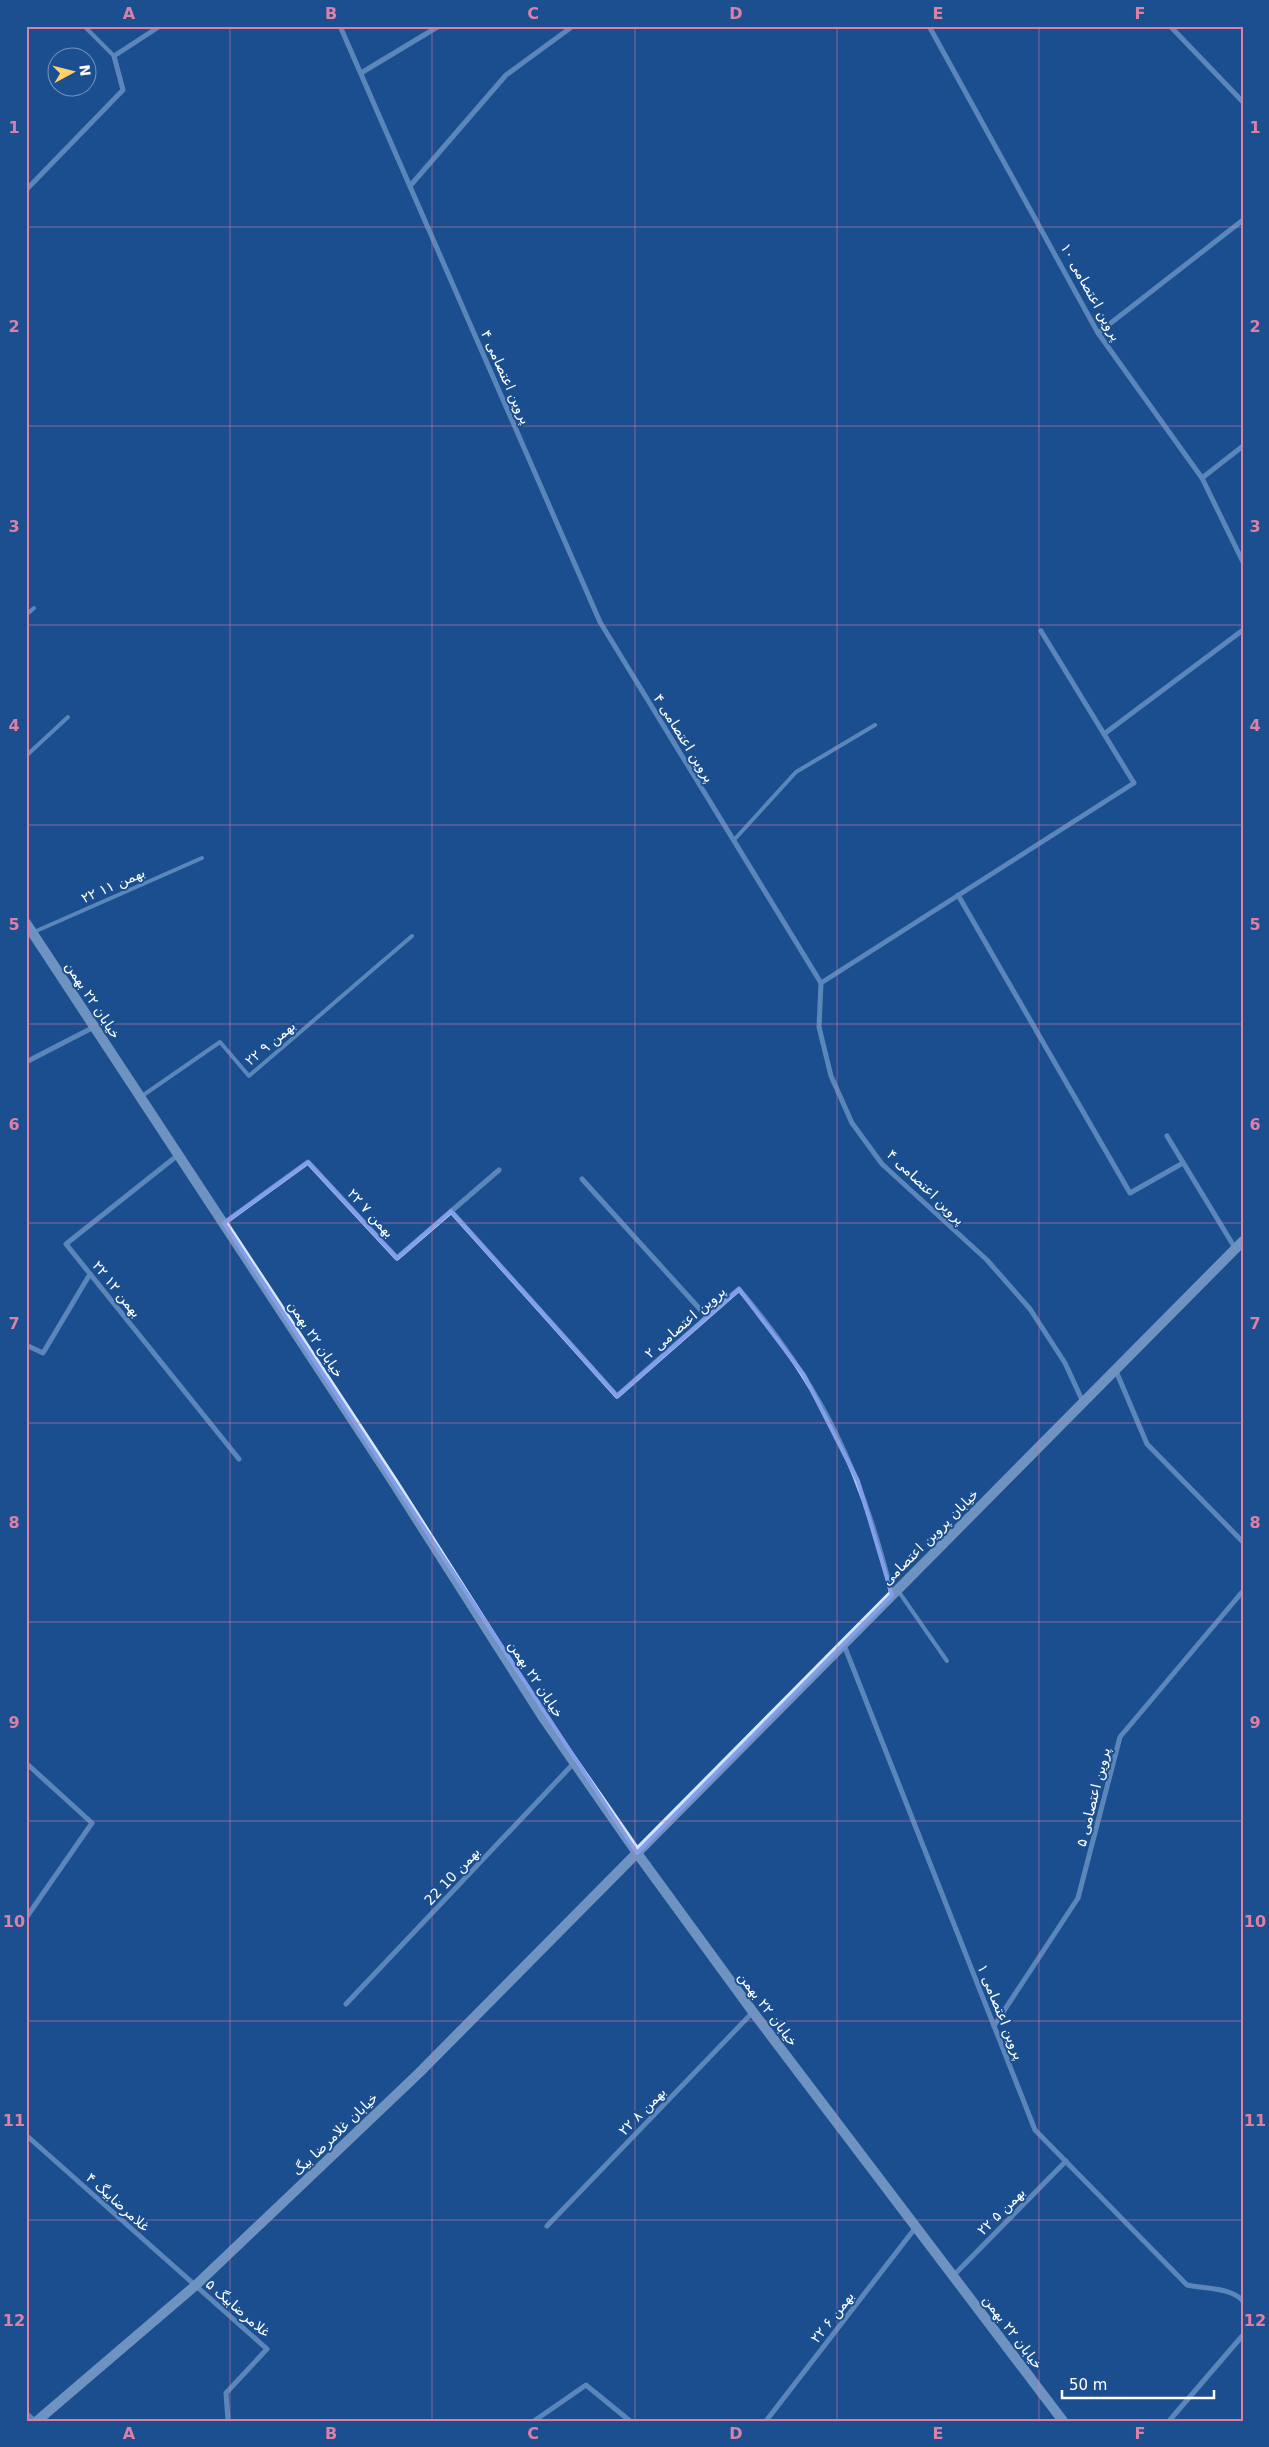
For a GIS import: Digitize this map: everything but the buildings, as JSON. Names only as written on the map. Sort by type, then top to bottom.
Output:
[{"type":"main road","name":"خیابان ۲۲ بهمن","points":[[29,928],[574,1762],[637,1853],[753,2012],[1062,2421]]},
{"type":"main road","name":"خیابان پروین اعتصامی","points":[[637,1853],[1239,1245]]},
{"type":"main road","name":"خیابان غلامرضا بیگ","points":[[36,2421],[196,2286],[419,2073],[637,1853]]},
{"type":"street","points":[[26,190],[123,90],[114,56],[160,26]]},
{"type":"street","name":"پروین اعتصامی ۴","points":[[340,26],[600,622],[821,982],[819,1026],[831,1076],[852,1123],[882,1164],[987,1260],[1030,1309],[1065,1364],[1083,1402]]},
{"type":"street","points":[[361,73],[439,26]]},
{"type":"street","points":[[410,186],[506,75],[573,26]]},
{"type":"street","name":"پروین اعتصامی ۱۰","points":[[929,26],[1062,265],[1098,334],[1202,478],[1243,562]]},
{"type":"street","points":[[1170,26],[1243,102]]},
{"type":"street","points":[[1098,334],[1243,220]]},
{"type":"street","points":[[1202,478],[1243,446]]},
{"type":"street","points":[[1104,734],[1243,630]]},
{"type":"street","points":[[821,982],[1134,783],[1041,631]]},
{"type":"street","points":[[958,895],[1130,1193],[1183,1163]]},
{"type":"street","points":[[26,1062],[94,1027]]},
{"type":"street","points":[[1167,1136],[1183,1163],[1239,1245]]},
{"type":"street","name":"۲۲ بهمن ۱۲","points":[[178,1155],[66,1244],[239,1459]]},
{"type":"street","name":"۲۲ بهمن ۷","points":[[224,1224],[308,1162],[397,1258],[499,1170]]},
{"type":"street","points":[[582,1179],[707,1317]]},
{"type":"street","name":"پروین اعتصامی ۲","points":[[451,1211],[617,1396],[740,1289],[770,1326],[804,1375],[834,1427],[858,1481],[895,1592]]},
{"type":"street","points":[[26,1344],[43,1353],[90,1274]]},
{"type":"street","points":[[1115,1370],[1147,1444],[1243,1542]]},
{"type":"street","name":"پروین اعتصامی ۵","points":[[994,2026],[1078,1898],[1120,1736],[1243,1591]]},
{"type":"street","name":"پروین اعتصامی ۱","points":[[843,1644],[1035,2130],[1187,2285],[1210,2290],[1224,2289],[1243,2301]]},
{"type":"street","name":"22 بهمن 10","points":[[346,2004],[574,1762]]},
{"type":"street","points":[[26,1763],[92,1823],[26,1918]]},
{"type":"street","name":"۲۲ بهمن ۸","points":[[547,2226],[753,2012]]},
{"type":"street","name":"غلامرضابیگ ۴","points":[[26,2135],[196,2286]]},
{"type":"street","name":"۲۲ بهمن ۵","points":[[953,2276],[1066,2161]]},
{"type":"street","name":"۲۲ بهمن ۶","points":[[766,2421],[916,2227]]},
{"type":"street","name":"غلامرضابیگ ۵","points":[[196,2286],[267,2349],[226,2393],[228,2421]]},
{"type":"street","points":[[1168,2421],[1243,2335]]},
{"type":"street","points":[[534,2421],[586,2385],[630,2421]]},
{"type":"street","points":[[26,2413],[36,2421]]},
{"type":"lane","points":[[84,26],[114,56]]},
{"type":"lane","points":[[26,615],[34,608]]},
{"type":"lane","points":[[26,756],[68,717]]},
{"type":"lane","points":[[734,840],[796,772],[875,725]]},
{"type":"lane","name":"۲۲ بهمن ۱۱","points":[[29,928],[202,858]]},
{"type":"lane","name":"۲۲ بهمن ۹","points":[[140,1097],[220,1042],[250,1076],[412,936]]},
{"type":"lane","points":[[895,1592],[946,1660]]},
{"type":"highlighted area","points":[[308,1162],[397,1258],[451,1211],[617,1396],[739,1289],[804,1375],[858,1481],[892,1595],[637,1853],[224,1223]]}]
